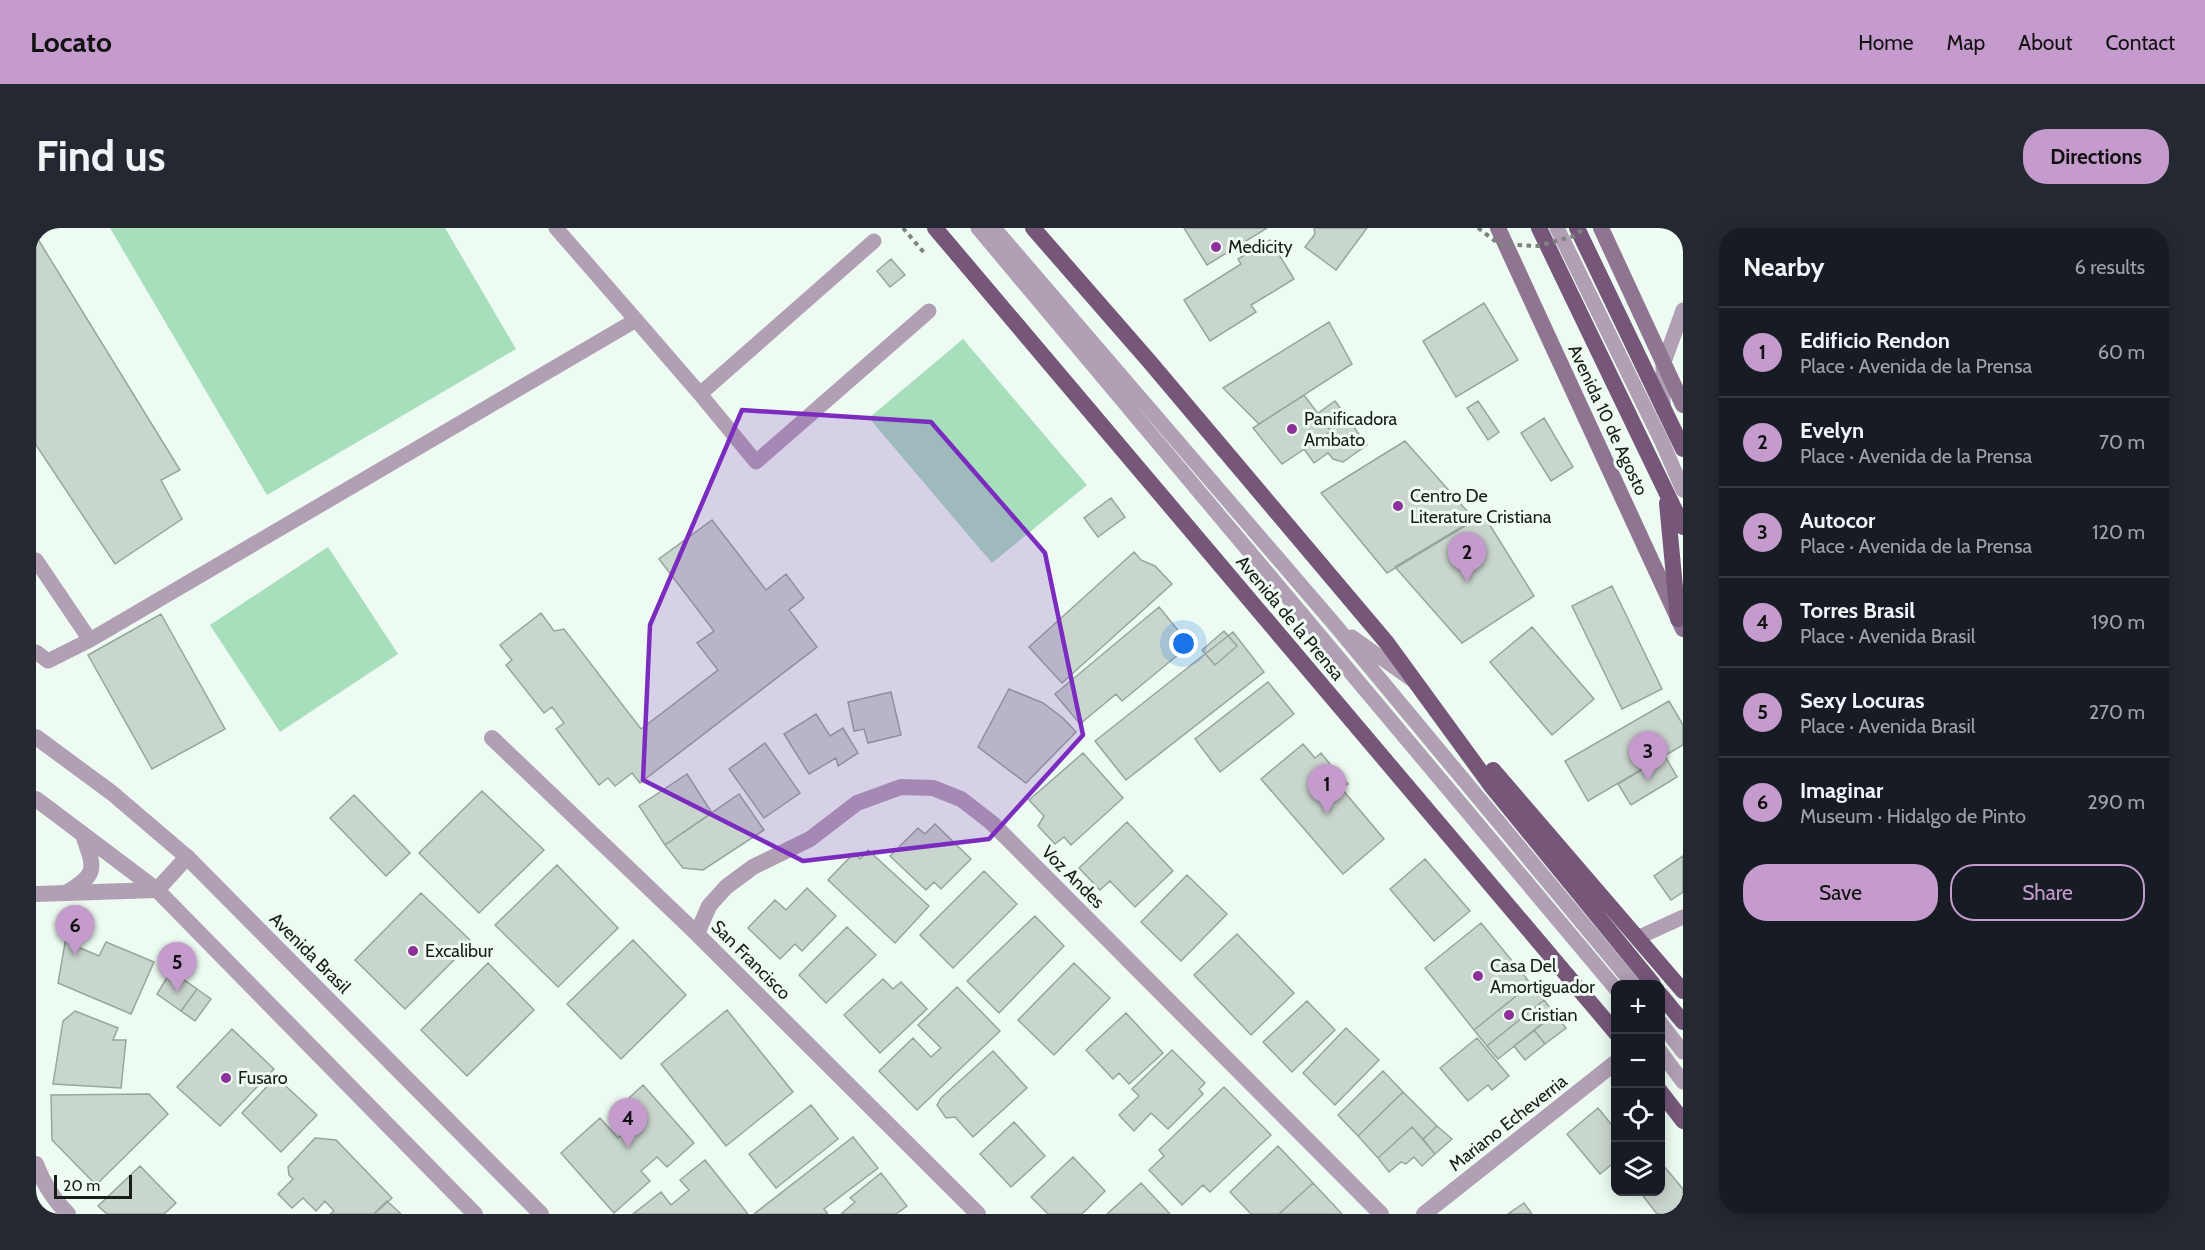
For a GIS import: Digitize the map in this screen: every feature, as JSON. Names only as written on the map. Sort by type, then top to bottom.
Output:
[{"type":"main road","name":"Avenida de la Prensa","points":[[935,228],[1611,1027]]},
{"type":"main road","points":[[1033,228],[1149,361],[1387,643],[1492,787],[1650,980]]},
{"type":"main road","name":"Avenida 10 de Agosto","points":[[1498,228],[1681,624]]},
{"type":"main road","name":"Avenida 10 de Agosto","points":[[1539,228],[1683,527]]},
{"type":"main road","points":[[1577,228],[1683,449]]},
{"type":"main road","points":[[1601,228],[1683,405]]},
{"type":"main road","points":[[1665,487],[1681,624]]},
{"type":"main road","points":[[1420,686],[1683,990]]},
{"type":"main road","points":[[1665,1000],[1683,1022]]},
{"type":"main road","points":[[1665,1097],[1683,1120]]},
{"type":"street","name":"Avenida Brasil","points":[[36,737],[112,793],[187,857],[541,1214]]},
{"type":"street","name":"San Francisco","points":[[492,738],[697,934],[978,1214]]},
{"type":"street","name":"Voz Andes","points":[[697,934],[710,906],[726,887],[753,867],[810,839],[857,803],[901,787],[933,788],[952,795],[961,799],[992,823],[1380,1214]]},
{"type":"street","points":[[36,798],[157,890],[475,1214]]},
{"type":"street","points":[[66,893],[84,883],[92,871],[92,859],[83,834]]},
{"type":"street","points":[[36,899],[36,894],[157,890],[187,857]]},
{"type":"street","name":"Mariano Echeverria","points":[[1429,1212],[1611,1066]]},
{"type":"street","points":[[36,1164],[40,1176],[52,1195],[68,1214]]},
{"type":"lane","points":[[556,228],[756,462],[929,311]]},
{"type":"lane","points":[[978,228],[1611,983]]},
{"type":"lane","points":[[994,228],[1335,625],[1630,980]]},
{"type":"lane","points":[[1557,228],[1662,442],[1683,490]]},
{"type":"lane","points":[[700,394],[874,241]]},
{"type":"lane","points":[[1662,442],[1663,365],[1683,310]]},
{"type":"lane","points":[[36,652],[48,661],[90,640],[636,320]]},
{"type":"lane","points":[[36,560],[90,640]]},
{"type":"lane","points":[[1335,625],[1420,686]]},
{"type":"lane","points":[[1637,938],[1683,917]]},
{"type":"lane","points":[[1665,1029],[1683,1052]]},
{"type":"lane","points":[[1665,1058],[1683,1082]]},
{"type":"path","points":[[1478,228],[1499,244],[1538,246],[1574,236],[1584,228]]},
{"type":"highlighted area","points":[[742,410],[931,422],[1045,553],[1083,735],[989,839],[803,861],[643,780],[650,625]]},
{"type":"green space","points":[[110,228],[445,228],[516,349],[267,495]]},
{"type":"green space","points":[[963,339],[1087,485],[992,563],[869,418]]},
{"type":"green space","points":[[328,547],[398,654],[280,732],[210,625]]},
{"type":"building","name":"Medicity","points":[[1184,228],[1267,228],[1207,265]]},
{"type":"building","points":[[1314,228],[1367,228],[1336,270],[1305,247],[1315,234]]},
{"type":"building","points":[[36,236],[180,470],[161,480],[182,519],[115,564],[36,445]]},
{"type":"building","points":[[1270,240],[1294,279],[1251,305],[1256,312],[1210,341],[1184,300],[1241,264],[1238,259]]},
{"type":"building","points":[[891,259],[905,275],[890,287],[877,271]]},
{"type":"building","points":[[1484,303],[1518,360],[1456,397],[1423,341]]},
{"type":"building","points":[[1329,322],[1352,364],[1259,424],[1223,388]]},
{"type":"building","name":"Panificadora Ambato","points":[[1304,395],[1331,431],[1282,464],[1253,428]]},
{"type":"building","points":[[1335,401],[1367,445],[1343,462],[1333,459],[1328,453],[1314,463],[1304,449],[1331,431],[1317,414]]},
{"type":"building","points":[[1478,401],[1499,432],[1488,440],[1467,408]]},
{"type":"building","points":[[1544,418],[1573,467],[1551,481],[1521,433]]},
{"type":"building","name":"Centro De Literature Cristiana","points":[[1405,441],[1475,520],[1387,573],[1321,493]]},
{"type":"building","points":[[1111,498],[1125,517],[1098,537],[1084,518]]},
{"type":"building","points":[[1483,514],[1534,596],[1462,643],[1395,567]]},
{"type":"building","points":[[712,520],[766,590],[786,574],[804,598],[789,610],[817,647],[640,783],[632,773],[615,786],[608,778],[599,785],[556,729],[564,723],[552,707],[544,713],[506,665],[512,660],[500,645],[541,613],[554,631],[564,629],[641,729],[718,670],[697,643],[714,631],[659,559]]},
{"type":"building","points":[[1134,552],[1141,560],[1155,566],[1172,584],[1062,683],[1029,647]]},
{"type":"building","points":[[1612,586],[1662,689],[1622,709],[1572,606]]},
{"type":"building","points":[[1159,607],[1190,645],[1122,701],[1116,694],[1080,724],[1055,694]]},
{"type":"building","points":[[161,614],[225,729],[152,769],[88,655]]},
{"type":"building","points":[[1532,627],[1594,699],[1552,735],[1490,662]]},
{"type":"building","points":[[1224,631],[1237,646],[1215,665],[1202,650]]},
{"type":"building","points":[[1233,632],[1264,672],[1126,780],[1095,741]]},
{"type":"building","points":[[1268,682],[1294,714],[1220,772],[1195,739]]},
{"type":"building","points":[[1009,689],[1043,703],[1063,718],[1076,732],[1026,783],[978,747]]},
{"type":"building","points":[[891,692],[901,735],[868,743],[864,729],[854,731],[848,702]]},
{"type":"building","points":[[1669,701],[1683,725],[1683,745],[1588,801],[1565,761]]},
{"type":"building","points":[[816,714],[830,736],[843,728],[858,753],[838,766],[836,758],[809,774],[784,734]]},
{"type":"building","points":[[765,743],[800,793],[764,818],[729,769]]},
{"type":"building","points":[[1303,744],[1315,758],[1321,753],[1330,764],[1325,768],[1333,778],[1339,774],[1348,784],[1342,789],[1384,839],[1343,874],[1261,779]]},
{"type":"building","points":[[1083,753],[1123,798],[1071,845],[1064,837],[1055,844],[1038,826],[1044,816],[1029,800]]},
{"type":"building","points":[[1665,756],[1677,777],[1631,805],[1618,784]]},
{"type":"building","points":[[687,774],[712,813],[665,845],[639,806]]},
{"type":"building","points":[[482,791],[544,850],[479,913],[419,853]]},
{"type":"building","points":[[739,794],[764,830],[703,870],[683,868],[665,845]]},
{"type":"building","points":[[354,795],[410,853],[386,876],[330,818]]},
{"type":"building","points":[[1127,822],[1173,871],[1135,907],[1110,881],[1100,890],[1079,868]]},
{"type":"building","points":[[935,824],[971,859],[941,889],[934,882],[926,890],[890,856],[918,828],[925,834]]},
{"type":"building","points":[[868,850],[929,906],[895,943],[828,880],[854,853],[860,859]]},
{"type":"building","points":[[1683,856],[1683,892],[1671,900],[1654,876]]},
{"type":"building","points":[[1425,859],[1470,911],[1434,941],[1390,889]]},
{"type":"building","points":[[557,865],[618,928],[558,987],[495,925]]},
{"type":"building","points":[[984,871],[1017,904],[953,968],[920,935]]},
{"type":"building","points":[[1187,875],[1227,914],[1181,961],[1141,922]]},
{"type":"building","points":[[807,888],[836,916],[802,951],[795,944],[780,959],[748,928],[775,900],[786,910]]},
{"type":"building","name":"Excalibur","points":[[421,893],[472,942],[405,1009],[355,960]]},
{"type":"building","points":[[1035,916],[1064,946],[999,1013],[967,981]]},
{"type":"building","points":[[69,920],[82,922],[78,947],[99,956],[106,942],[154,962],[131,1014],[58,983]]},
{"type":"building","name":"Casa Del Amortiguador","points":[[1481,923],[1531,984],[1474,1030],[1425,968]]},
{"type":"building","points":[[847,927],[876,955],[826,1003],[799,975]]},
{"type":"building","points":[[1237,934],[1294,993],[1251,1035],[1194,975]]},
{"type":"building","points":[[633,940],[686,995],[621,1059],[567,1004]]},
{"type":"building","points":[[488,963],[534,1010],[467,1076],[421,1030]]},
{"type":"building","points":[[1074,963],[1110,998],[1054,1055],[1018,1020]]},
{"type":"building","points":[[171,971],[197,989],[181,1011],[157,994]]},
{"type":"building","points":[[883,979],[893,989],[901,982],[927,1009],[880,1053],[844,1015]]},
{"type":"building","name":"Cristian","points":[[1531,984],[1544,1000],[1487,1046],[1474,1030]]},
{"type":"building","points":[[957,987],[1000,1031],[917,1110],[879,1071],[913,1038],[931,1057],[941,1048],[918,1025]]},
{"type":"building","points":[[197,989],[211,999],[195,1021],[181,1011]]},
{"type":"building","points":[[1544,1000],[1555,1014],[1498,1059],[1487,1046]]},
{"type":"building","points":[[1307,1001],[1335,1030],[1292,1072],[1263,1042]]},
{"type":"building","points":[[727,1010],[793,1092],[726,1146],[661,1064]]},
{"type":"building","points":[[75,1011],[118,1028],[113,1040],[126,1040],[121,1088],[53,1084],[63,1021]]},
{"type":"building","points":[[1126,1013],[1163,1053],[1129,1084],[1119,1073],[1113,1079],[1086,1050]]},
{"type":"building","points":[[1555,1014],[1566,1028],[1545,1044],[1534,1030]]},
{"type":"building","points":[[1346,1028],[1379,1060],[1335,1105],[1303,1073]]},
{"type":"building","name":"Fusaro","points":[[232,1029],[274,1069],[220,1126],[177,1087]]},
{"type":"building","points":[[1534,1030],[1545,1044],[1525,1060],[1514,1046]]},
{"type":"building","points":[[1477,1038],[1509,1076],[1492,1090],[1488,1085],[1468,1101],[1440,1068]]},
{"type":"building","points":[[1172,1050],[1205,1083],[1199,1089],[1203,1094],[1168,1129],[1151,1113],[1134,1131],[1119,1115],[1139,1096],[1132,1089]]},
{"type":"building","points":[[993,1051],[1027,1088],[973,1137],[955,1117],[946,1118],[937,1105],[941,1098]]},
{"type":"building","points":[[1383,1071],[1403,1092],[1358,1136],[1338,1115]]},
{"type":"building","points":[[276,1077],[317,1115],[281,1152],[242,1113]]},
{"type":"building","points":[[643,1085],[694,1143],[667,1167],[657,1157],[641,1171],[650,1181],[614,1213],[561,1153],[600,1118],[618,1138],[632,1126],[617,1109]]},
{"type":"building","points":[[1224,1087],[1271,1135],[1210,1192],[1203,1185],[1182,1205],[1149,1170],[1164,1156],[1159,1150]]},
{"type":"building","points":[[1403,1092],[1437,1126],[1423,1139],[1412,1127],[1378,1158],[1358,1136]]},
{"type":"building","points":[[149,1094],[168,1114],[96,1185],[52,1140],[51,1095]]},
{"type":"building","points":[[811,1105],[838,1139],[776,1188],[749,1154]]},
{"type":"building","points":[[1598,1108],[1611,1124],[1611,1165],[1600,1174],[1567,1134]]},
{"type":"building","points":[[1014,1122],[1045,1156],[1011,1187],[980,1154]]},
{"type":"building","points":[[1437,1126],[1452,1139],[1435,1154],[1423,1139]]},
{"type":"building","points":[[1412,1127],[1435,1154],[1422,1166],[1414,1157],[1406,1164],[1401,1162],[1389,1172],[1378,1158]]},
{"type":"building","points":[[853,1137],[878,1168],[824,1209],[828,1214],[754,1214]]},
{"type":"building","points":[[315,1138],[336,1140],[392,1198],[374,1214],[330,1214],[334,1211],[325,1201],[316,1211],[303,1198],[292,1208],[278,1194],[293,1179],[289,1175],[288,1167]]},
{"type":"building","points":[[1278,1146],[1313,1183],[1279,1214],[1251,1214],[1230,1192]]},
{"type":"building","points":[[1073,1157],[1105,1191],[1082,1214],[1048,1214],[1031,1197]]},
{"type":"building","points":[[705,1160],[748,1214],[633,1214],[661,1192],[671,1205],[689,1190],[680,1180]]},
{"type":"building","points":[[140,1166],[176,1203],[164,1214],[107,1214],[98,1206]]},
{"type":"building","points":[[1665,1168],[1683,1189],[1683,1214],[1657,1214],[1643,1196],[1665,1196]]},
{"type":"building","points":[[881,1173],[907,1206],[896,1214],[841,1214],[855,1202],[850,1198]]},
{"type":"building","points":[[1141,1183],[1170,1214],[1107,1214]]},
{"type":"building","points":[[1313,1183],[1342,1214],[1279,1214]]},
{"type":"building","points":[[387,1201],[401,1214],[374,1214]]},
{"type":"building","points":[[1524,1203],[1532,1214],[1508,1214]]},
{"type":"place","name":"Medicity","points":[[1216,247]]},
{"type":"place","name":"Panificadora Ambato","points":[[1292,429]]},
{"type":"place","name":"Centro De Literature Cristiana","points":[[1398,506]]},
{"type":"place","name":"Evelyn","points":[[1467,582]]},
{"type":"place","name":"Autocor","points":[[1648,781]]},
{"type":"place","name":"Edificio Rendon","points":[[1327,814]]},
{"type":"place","name":"Excalibur","points":[[413,951]]},
{"type":"place","name":"Imaginar","points":[[75,955]]},
{"type":"place","name":"Casa Del Amortiguador","points":[[1478,976]]},
{"type":"place","name":"Sexy Locuras","points":[[177,992]]},
{"type":"place","name":"Cristian","points":[[1509,1015]]},
{"type":"place","name":"Fusaro","points":[[226,1078]]},
{"type":"place","name":"Torres Brasil","points":[[628,1148]]}]
